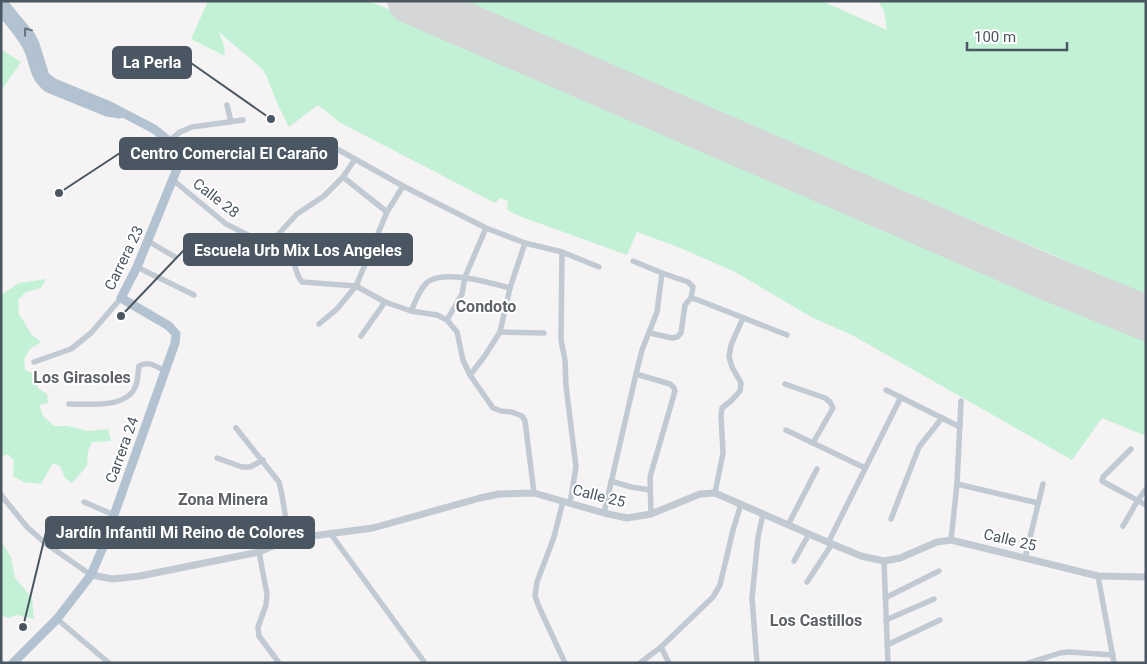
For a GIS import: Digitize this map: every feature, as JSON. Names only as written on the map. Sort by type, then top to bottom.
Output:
[{"type":"main road","points":[[2,1],[32,36],[45,76],[54,83],[110,106],[154,129],[169,141],[178,159]]},
{"type":"main road","points":[[1,11],[26,45],[36,74],[42,84],[107,112],[124,114]]},
{"type":"main road","name":"Carrera 23","points":[[121,298],[148,241],[173,180],[178,159]]},
{"type":"main road","name":"Carrera 24","points":[[13,663],[57,619],[91,575],[108,534],[175,343],[176,334],[169,326],[121,298]]},
{"type":"street","points":[[227,105],[231,122]]},
{"type":"street","points":[[169,141],[180,132],[192,127],[243,120]]},
{"type":"street","points":[[178,159],[250,151],[294,152],[330,145],[486,228],[525,243],[562,252],[599,267]]},
{"type":"street","points":[[355,159],[343,177],[324,196],[297,214],[274,239],[291,255],[297,276],[302,282],[356,286],[385,302],[437,315],[447,320],[456,332],[463,360],[470,375],[493,408],[522,416],[525,421],[534,493]]},
{"type":"street","points":[[343,177],[387,212]]},
{"type":"street","name":"Calle 28","points":[[173,180],[226,224],[250,236],[274,239]]},
{"type":"street","points":[[319,324],[337,309],[356,286],[387,212],[404,186]]},
{"type":"street","points":[[447,320],[462,294],[466,277],[486,228]]},
{"type":"street","points":[[148,241],[175,258]]},
{"type":"street","points":[[470,375],[500,332],[510,288],[525,243]]},
{"type":"street","points":[[562,252],[561,340],[565,360],[566,386],[576,467],[567,502],[537,582],[535,596],[565,663]]},
{"type":"street","points":[[633,260],[688,282],[693,287],[691,298],[684,305],[681,333],[678,337],[672,338],[650,333]]},
{"type":"street","points":[[137,267],[194,295]]},
{"type":"street","points":[[604,513],[642,350],[658,312],[662,273]]},
{"type":"street","points":[[411,310],[422,287],[437,277],[466,277],[510,288]]},
{"type":"street","name":"Carrera 23","points":[[34,362],[71,349],[91,333],[121,298]]},
{"type":"street","points":[[691,298],[788,335]]},
{"type":"street","points":[[361,336],[385,302]]},
{"type":"street","points":[[715,493],[723,453],[722,408],[740,391],[741,383],[729,357],[731,345],[743,318]]},
{"type":"street","points":[[500,332],[544,333]]},
{"type":"street","points":[[69,404],[113,404],[128,397],[135,387],[139,366],[142,364],[147,363],[166,371]]},
{"type":"street","points":[[636,374],[670,384],[675,391],[650,477],[651,514]]},
{"type":"street","points":[[786,384],[825,398],[833,408],[813,443]]},
{"type":"street","points":[[886,390],[960,427]]},
{"type":"street","points":[[807,582],[830,543],[901,397]]},
{"type":"street","points":[[952,540],[961,401]]},
{"type":"street","points":[[891,519],[919,447],[942,418]]},
{"type":"street","points":[[236,428],[279,482],[289,539]]},
{"type":"street","points":[[786,430],[865,468]]},
{"type":"street","points":[[1131,450],[1102,479],[1103,482],[1146,505]]},
{"type":"street","points":[[217,458],[242,467],[250,467],[263,460]]},
{"type":"street","points":[[788,525],[817,469]]},
{"type":"street","points":[[611,481],[650,490]]},
{"type":"street","points":[[957,484],[1038,503]]},
{"type":"street","points":[[1025,558],[1042,484]]},
{"type":"street","points":[[1123,526],[1146,489]]},
{"type":"street","name":"Calle 25","points":[[91,575],[114,579],[140,576],[259,552],[289,539],[373,528],[499,494],[534,493],[627,518],[651,514],[700,494],[715,493],[861,556],[884,561],[900,558],[937,542],[952,540],[1098,576],[1146,577]]},
{"type":"street","points":[[1,494],[27,527],[45,543],[91,575]]},
{"type":"street","points":[[84,502],[114,515]]},
{"type":"street","points":[[640,663],[661,647],[713,597],[720,586],[741,504]]},
{"type":"street","points":[[757,663],[752,598],[758,538],[763,514]]},
{"type":"street","points":[[330,534],[424,663]]},
{"type":"street","points":[[794,561],[809,534]]},
{"type":"street","points":[[259,552],[267,594],[266,605],[258,627],[259,636],[278,663]]},
{"type":"street","points":[[884,561],[888,663]]},
{"type":"street","points":[[885,598],[940,571]]},
{"type":"street","points":[[1098,576],[1114,663]]},
{"type":"street","points":[[886,620],[934,599]]},
{"type":"street","points":[[57,619],[109,663]]},
{"type":"street","points":[[887,646],[940,620]]},
{"type":"street","points":[[661,647],[668,663]]},
{"type":"street","points":[[1028,663],[1069,652],[1113,655]]},
{"type":"green space","points":[[208,1],[369,1],[1146,331],[1146,436],[1102,418],[1072,460],[852,335],[813,318],[735,272],[678,247],[637,232],[627,255],[522,217],[507,210],[508,201],[500,198],[495,203],[339,122],[318,105],[289,127],[262,69],[219,32],[225,56],[191,39]]},
{"type":"green space","points":[[460,1],[822,1],[887,30],[884,11],[878,1],[1146,1],[1146,295]]},
{"type":"green space","points":[[1,49],[21,62],[1,91]]},
{"type":"green space","points":[[46,279],[41,288],[26,292],[18,300],[19,314],[32,335],[41,342],[30,349],[24,359],[25,370],[34,374],[38,388],[47,394],[48,403],[39,405],[43,416],[54,426],[67,426],[88,431],[108,429],[111,441],[92,442],[88,451],[87,466],[72,483],[65,478],[60,466],[53,463],[41,484],[24,482],[13,476],[14,461],[8,454],[1,457],[1,295],[19,283]]},
{"type":"green space","points":[[1,541],[11,557],[15,578],[32,598],[34,619],[17,615],[9,618],[1,615]]},
{"type":"runway","points":[[410,1],[1048,278],[1146,318]]},
{"type":"place","name":"La Perla","points":[[271,119]]},
{"type":"place","name":"Centro Comercial El Caraño","points":[[59,193]]},
{"type":"place","name":"Escuela Urb Mix Los Angeles","points":[[121,316]]},
{"type":"place","name":"Jardín Infantil Mi Reino de Colores","points":[[23,627]]},
{"type":"district","name":"Condoto","points":[[486,306]]},
{"type":"district","name":"Los Girasoles","points":[[82,377]]},
{"type":"district","name":"Zona Minera","points":[[223,499]]},
{"type":"district","name":"Los Castillos","points":[[816,620]]}]
